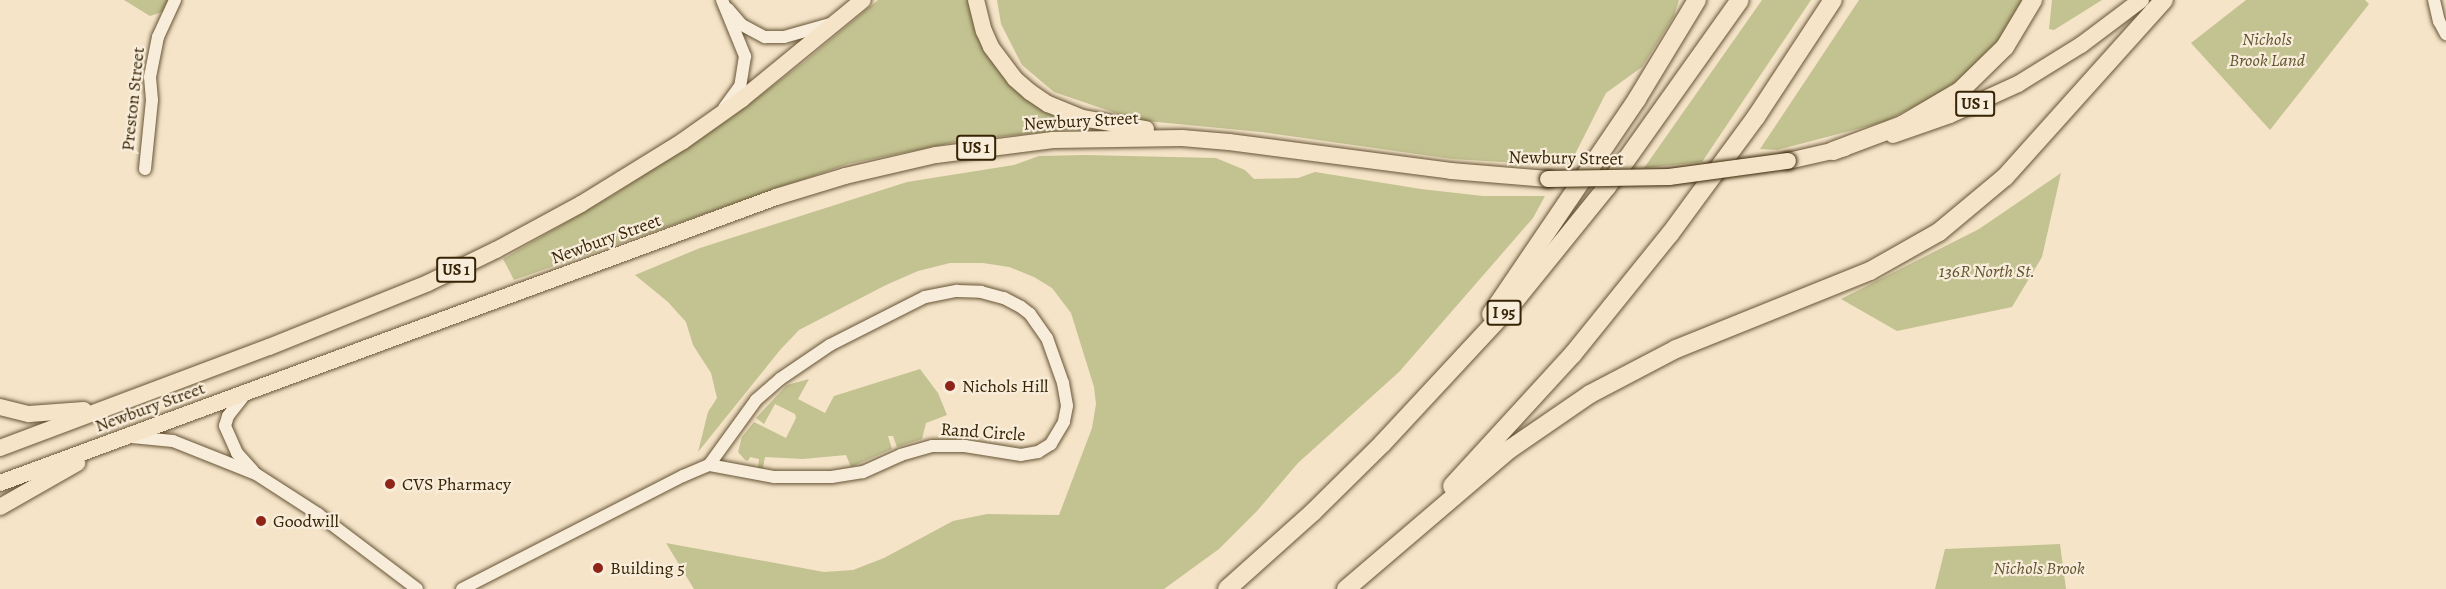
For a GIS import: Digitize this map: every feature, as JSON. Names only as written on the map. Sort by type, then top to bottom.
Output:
[{"type":"highway","points":[[1449,375],[1638,99],[1697,0]]},
{"type":"highway","name":"I 95","points":[[1227,589],[1341,485],[1449,375],[1532,280],[1663,112],[1740,0]]},
{"type":"highway","points":[[1345,589],[1479,457],[1605,316],[1727,158],[1833,0]]},
{"type":"highway","points":[[1833,152],[1902,125],[1960,92],[2005,47],[2033,0]]},
{"type":"highway","points":[[1345,589],[1510,449],[1590,394],[1676,349],[1870,271],[1939,232],[2013,169],[2164,0]]},
{"type":"main road","name":"Newbury Street","points":[[0,448],[269,347],[452,272],[581,204],[715,118],[864,0]]},
{"type":"main road","points":[[976,0],[984,31],[1002,64],[1023,86],[1048,104],[1100,122],[1229,142]]},
{"type":"main road","name":"Newbury Street","points":[[0,483],[776,197],[868,170],[962,151],[1041,141],[1131,137],[1229,142],[1451,171],[1548,179],[1670,177],[1788,161],[1833,152],[1906,131],[1995,95],[2059,60],[2141,0]]},
{"type":"main road","points":[[0,407],[28,414],[106,408]]},
{"type":"main road","points":[[0,507],[122,438]]},
{"type":"street","name":"Preston Street","points":[[145,169],[152,99],[152,65],[158,37],[175,0]]},
{"type":"street","points":[[2434,0],[2439,21],[2446,34]]},
{"type":"street","points":[[723,2],[742,25],[765,37],[784,37],[837,23]]},
{"type":"street","points":[[715,118],[740,86],[745,67],[745,56],[723,2]]},
{"type":"street","name":"Rand Circle","points":[[981,292],[1004,298],[1021,307],[1030,314],[1047,338],[1063,383],[1067,406],[1064,422],[1051,444],[1038,452],[1021,455],[965,446],[933,446],[900,455],[863,472],[831,477],[774,477],[709,465],[756,400],[780,379],[847,336],[925,297],[939,293],[981,292]]},
{"type":"street","points":[[248,391],[228,416],[225,426],[237,453],[256,474]]},
{"type":"street","points":[[122,438],[141,437],[173,441],[256,474],[318,514],[417,589]]},
{"type":"street","points":[[462,589],[683,476],[709,465]]},
{"type":"green space","points":[[124,0],[172,0],[165,11],[150,16]]},
{"type":"green space","points":[[878,0],[970,0],[991,57],[1087,128],[966,140],[848,164],[514,280],[503,259],[613,195],[729,119],[804,62]]},
{"type":"green space","points":[[997,0],[1679,0],[1674,16],[1642,67],[1606,93],[1569,166],[1452,159],[1261,132],[1136,120],[1054,92],[1022,65],[1001,24]]},
{"type":"green space","points":[[1762,0],[1811,0],[1702,162],[1644,168]]},
{"type":"green space","points":[[1859,0],[2025,0],[1994,47],[1949,89],[1884,122],[1777,150],[1760,149]]},
{"type":"green space","points":[[2052,0],[2102,0],[2054,30],[2049,29]]},
{"type":"green space","name":"Nichols Brook Land","points":[[2246,0],[2365,0],[2369,4],[2270,130],[2191,43]]},
{"type":"green space","points":[[1039,156],[1216,158],[1245,170],[1254,179],[1298,178],[1315,172],[1421,189],[1483,196],[1545,196],[1533,218],[1399,372],[1298,463],[1257,511],[1219,549],[1164,589],[694,589],[666,543],[824,572],[853,570],[884,558],[953,521],[987,514],[1059,515],[1092,428],[1096,404],[1094,387],[1071,313],[1052,288],[1034,277],[1009,267],[983,263],[950,263],[918,271],[886,285],[799,330],[780,350],[698,452],[708,412],[717,398],[711,373],[693,345],[686,322],[668,302],[635,275],[700,248],[907,182],[1014,165]]},
{"type":"green space","name":"136R North St.","points":[[2061,173],[2042,257],[2012,307],[1897,331],[1841,299],[1979,229]]},
{"type":"green space","points":[[920,369],[938,393],[947,415],[926,423],[922,439],[897,447],[893,436],[888,436],[892,449],[851,467],[846,455],[803,459],[765,457],[763,468],[758,468],[759,459],[750,457],[748,461],[745,460],[738,452],[742,437],[754,422],[786,438],[796,418],[795,414],[775,404],[764,424],[756,418],[787,385],[809,379],[798,399],[825,413],[834,396]]},
{"type":"green space","name":"Nichols Brook","points":[[2060,544],[2066,589],[1935,589],[1945,549]]},
{"type":"place","name":"Nichols Hill","points":[[950,386]]},
{"type":"place","name":"CVS Pharmacy","points":[[390,484]]},
{"type":"place","name":"Goodwill","points":[[261,521]]},
{"type":"place","name":"Building 5","points":[[598,568]]}]
